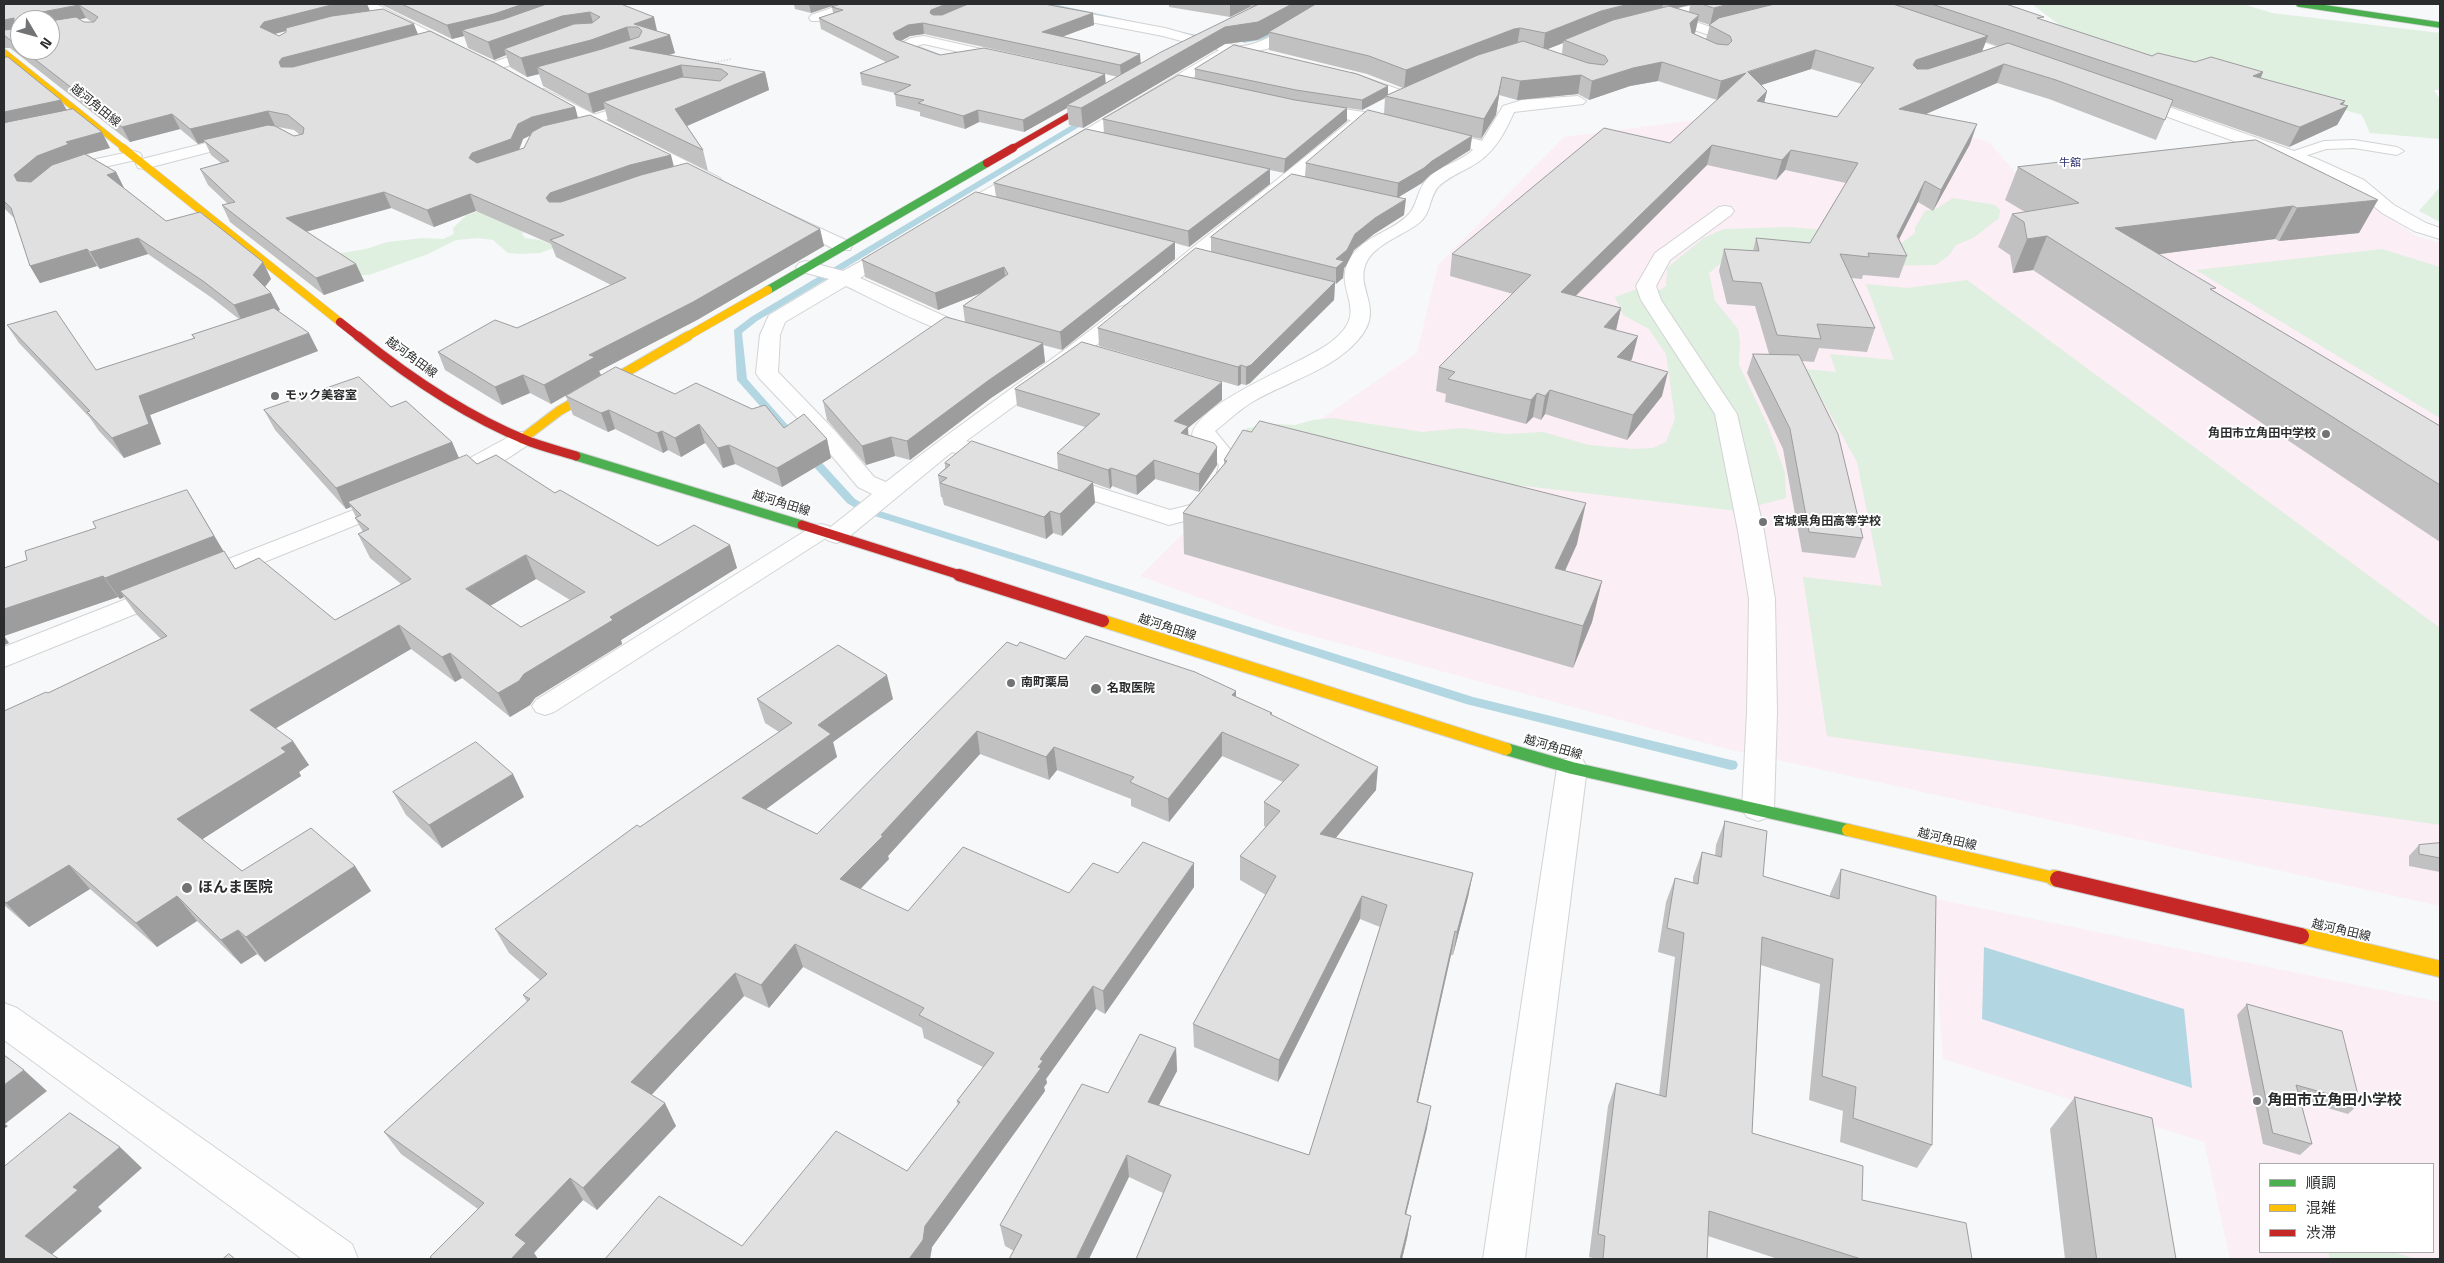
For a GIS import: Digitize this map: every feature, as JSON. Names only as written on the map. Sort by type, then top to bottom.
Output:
[{"type":"main road","points":[[2299,4],[2440,25]]},
{"type":"main road","points":[[1180,52],[1217,31]]},
{"type":"main road","name":"越河角田線","points":[[4,52],[406,374],[479,419],[522,439],[828,533],[1174,645],[1572,768],[1758,809],[2440,969]]},
{"type":"main road","points":[[522,439],[559,411],[1108,93]]},
{"type":"street","points":[[366,4],[450,42],[512,77]]},
{"type":"street","points":[[816,18],[855,4]]},
{"type":"street","points":[[1018,4],[1165,32],[1197,42],[1272,59]]},
{"type":"street","points":[[937,225],[1084,136],[1185,83],[1236,50],[1262,46],[1335,4]]},
{"type":"street","points":[[1638,23],[1714,4]]},
{"type":"street","points":[[1695,41],[1709,31],[1811,4]]},
{"type":"street","points":[[1664,15],[1709,31]]},
{"type":"street","points":[[362,20],[390,16]]},
{"type":"street","points":[[1932,28],[2038,65]]},
{"type":"street","points":[[417,44],[450,42]]},
{"type":"street","points":[[481,61],[555,43]]},
{"type":"street","points":[[1977,62],[2003,53]]},
{"type":"street","points":[[982,54],[1016,61]]},
{"type":"street","points":[[1335,73],[1362,79],[1404,96]]},
{"type":"street","points":[[532,88],[590,124],[731,190]]},
{"type":"street","points":[[1163,281],[1287,182],[1379,113],[1404,96],[1422,90]]},
{"type":"street","points":[[2120,95],[2293,156],[2358,184],[2388,210],[2420,227],[2440,234]]},
{"type":"street","points":[[1040,475],[1169,518],[1200,510],[1226,480],[1231,465],[1220,450],[1202,433],[1244,397],[1334,351],[1351,336],[1362,323],[1352,297],[1354,272],[1358,261],[1368,250],[1408,224],[1410,209],[1442,175],[1472,161],[1483,149],[1492,143],[1500,131],[1508,109],[1522,105],[1578,101]]},
{"type":"street","points":[[1295,107],[1379,113]]},
{"type":"street","points":[[1048,127],[1112,142]]},
{"type":"street","points":[[1417,129],[1473,142],[1483,149]]},
{"type":"street","points":[[47,178],[67,170],[139,160],[261,135]]},
{"type":"street","points":[[1268,177],[1306,186]]},
{"type":"street","points":[[978,201],[1006,208]]},
{"type":"street","points":[[1725,211],[1662,257],[1646,286],[1651,300],[1726,414],[1738,468],[1762,599],[1762,712],[1758,809]]},
{"type":"street","points":[[774,212],[843,246]]},
{"type":"street","points":[[888,492],[866,482],[829,438],[767,373],[770,335],[776,319],[912,240]]},
{"type":"street","points":[[1174,252],[1212,261]]},
{"type":"street","points":[[806,267],[845,278],[956,329],[989,336]]},
{"type":"street","points":[[828,533],[888,492],[949,444],[1073,354],[1140,300]]},
{"type":"street","points":[[1040,352],[1108,357]]},
{"type":"street","points":[[1217,389],[1244,397]]},
{"type":"street","points":[[4,658],[466,472],[522,439]]},
{"type":"street","points":[[949,444],[1013,466]]},
{"type":"street","points":[[1504,1259],[1572,768]]},
{"type":"street","points":[[4,1018],[338,1259]]},
{"type":"lane","points":[[4,68],[20,64]]},
{"type":"lane","points":[[590,124],[648,101]]},
{"type":"lane","points":[[66,122],[86,117]]},
{"type":"lane","points":[[2293,156],[2324,145],[2354,144],[2397,151]]},
{"type":"lane","points":[[677,177],[695,172]]},
{"type":"lane","points":[[544,706],[828,533]]},
{"type":"shaded area","name":"宮城県角田高等学校","points":[[1757,112],[1908,119],[1989,142],[2021,179],[2353,194],[2417,236],[2440,243],[2440,906],[1723,748],[1276,626],[1140,576],[1249,468],[1417,353],[1438,265],[1564,137]]},
{"type":"shaded area","name":"角田市立角田小学校","points":[[1931,898],[2440,1002],[2440,1259],[2230,1259],[2204,1142],[1943,1059]]},
{"type":"green space","points":[[2032,4],[2243,4],[2272,13],[2440,33],[2440,90],[2434,90],[2440,100],[2440,139],[2370,133],[2362,115],[2219,73],[2092,50]]},
{"type":"green space","points":[[2440,187],[2440,222],[2419,211]]},
{"type":"green space","points":[[1953,198],[1995,205],[2000,210],[1999,218],[1973,238],[1956,245],[1949,255],[1936,265],[1864,266],[1722,262],[1709,273],[1715,301],[1738,329],[1740,343],[1739,365],[1768,426],[1785,473],[1786,498],[1737,511],[1491,482],[1241,438],[1247,428],[1275,424],[1295,425],[1313,420],[1332,418],[1423,432],[1462,428],[1505,434],[1543,432],[1589,445],[1633,449],[1653,448],[1666,442],[1675,419],[1666,354],[1649,329],[1623,315],[1615,297],[1637,289],[1658,291],[1666,286],[1667,268],[1705,237],[1724,229],[1790,227],[1834,231],[1902,243],[1915,233],[1915,228],[1925,211],[1936,209]]},
{"type":"green space","points":[[492,207],[525,231],[522,234],[525,238],[540,240],[549,244],[561,239],[567,243],[540,253],[520,254],[508,253],[493,240],[478,238],[456,240],[428,254],[369,275],[362,275],[323,256],[366,249],[387,242],[423,238],[443,239],[454,234],[453,228],[467,215]]},
{"type":"green space","points":[[2382,249],[2440,267],[2440,418],[2196,270]]},
{"type":"green space","points":[[1967,280],[2440,628],[2440,825],[1827,736],[1803,577],[1882,586],[1857,462],[1805,369],[1836,372],[1830,354],[1894,360],[1866,284],[1907,288]]},
{"type":"green space","points":[[2328,1253],[2396,1253],[2417,1259],[2330,1259]]},
{"type":"water","points":[[1984,947],[2184,1009],[2192,1088],[1982,1019]]},
{"type":"building","points":[[4,4],[339,4],[264,22],[260,27],[279,36],[286,32],[286,28],[332,16],[383,9],[414,24],[282,58],[279,62],[281,67],[293,67],[430,31],[495,63],[575,107],[532,117],[518,124],[511,139],[472,153],[469,158],[477,163],[524,148],[532,132],[543,126],[590,115],[671,155],[630,165],[550,193],[546,198],[549,202],[561,202],[641,175],[687,163],[820,229],[693,302],[589,355],[595,357],[544,385],[523,375],[495,387],[438,352],[495,320],[517,328],[626,278],[550,240],[564,235],[470,194],[427,210],[384,192],[286,218],[356,264],[316,278],[222,205],[235,202],[200,169],[229,161],[203,140],[268,125],[275,126],[294,136],[303,134],[304,128],[288,115],[268,111],[190,129],[172,114],[122,127],[36,60],[60,60],[60,19],[76,17],[84,22],[94,22],[98,17],[79,5],[53,10],[10,10],[10,19],[4,20]]},
{"type":"building","points":[[402,4],[523,4],[494,14],[447,25]]},
{"type":"building","points":[[547,4],[621,4],[654,17],[634,24],[670,35],[629,48],[765,72],[675,109],[703,150],[603,102],[682,77],[720,81],[728,74],[721,69],[681,65],[588,94],[537,67],[639,37],[642,31],[638,27],[627,27],[591,40],[521,58],[504,49],[574,24],[592,23],[600,17],[590,12],[562,16],[488,42],[462,30],[504,19]]},
{"type":"building","points":[[841,4],[946,4],[931,10],[930,13],[942,15],[968,4],[1044,4],[1093,13],[1042,32],[1140,54],[1120,65],[923,23],[908,25],[893,33],[896,39],[940,55],[984,48],[1105,74],[1023,120],[978,110],[963,116],[918,103],[924,100],[894,94],[911,85],[860,73],[899,57],[819,18],[843,10],[832,7]]},
{"type":"building","points":[[1259,4],[1292,4],[1258,22],[1225,27],[1081,108],[1067,105],[1161,52]]},
{"type":"building","points":[[1316,4],[1629,4],[1601,11],[1545,33],[1520,28],[1514,29],[1406,70],[1369,56],[1269,32]]},
{"type":"building","points":[[1702,4],[1729,4],[1714,8]]},
{"type":"building","points":[[1775,4],[1893,4],[1988,36],[1916,60],[1913,65],[1917,69],[1928,69],[2008,43],[2173,100],[2165,120],[2056,80],[2004,64],[1899,109],[1977,124],[1941,190],[1925,181],[1897,236],[1907,256],[1868,253],[1869,257],[1840,254],[1875,328],[1817,324],[1821,339],[1777,335],[1761,283],[1733,281],[1724,249],[1759,251],[1756,238],[1810,243],[1858,163],[1791,150],[1782,160],[1712,145],[1561,292],[1621,308],[1604,327],[1638,336],[1617,357],[1668,372],[1633,415],[1550,390],[1545,396],[1537,393],[1531,400],[1448,379],[1455,372],[1439,367],[1531,275],[1452,254],[1604,128],[1670,143],[1746,73],[1721,81],[1662,62],[1633,68],[1592,81],[1581,75],[1520,81],[1502,77],[1498,95],[1484,119],[1385,96],[1478,55],[1523,41],[1588,63],[1604,65],[1608,61],[1605,56],[1564,40],[1613,20],[1669,6],[1699,15],[1690,23],[1692,33],[1717,44],[1728,45],[1732,41],[1730,36],[1709,25],[1719,18]],"holes":[[[1816,50],[1874,68],[1837,117],[1757,101],[1767,91],[1748,72]]]},
{"type":"building","points":[[1932,4],[2006,4],[2044,17],[2037,18],[2152,56],[2158,53],[2195,62],[2211,57],[2263,72],[2253,76],[2345,101],[2340,104],[2348,106],[2300,127]]},
{"type":"building","points":[[10,29],[10,40],[4,35],[4,30]]},
{"type":"building","points":[[1234,45],[1357,74],[1388,86],[1362,100],[1296,90],[1195,69]]},
{"type":"building","points":[[8,57],[61,100],[4,112],[4,58]]},
{"type":"building","points":[[1179,75],[1295,100],[1347,108],[1285,159],[1103,119]]},
{"type":"building","points":[[73,109],[102,132],[66,142],[69,144],[37,156],[14,175],[17,181],[31,182],[52,165],[85,154],[116,172],[107,175],[166,221],[200,212],[263,262],[253,275],[271,293],[234,305],[203,281],[138,238],[90,252],[87,249],[30,266],[11,208],[4,201],[4,123]]},
{"type":"building","points":[[1368,110],[1472,136],[1398,183],[1306,163]]},
{"type":"building","points":[[1086,129],[1270,169],[1188,231],[994,183]]},
{"type":"building","points":[[2256,140],[2378,200],[2297,208],[2293,206],[2115,228],[2216,288],[2210,289],[2440,426],[2440,485],[2047,236],[2027,239],[2024,222],[2012,214],[2079,203],[2018,167]]},
{"type":"building","points":[[1292,174],[1406,199],[1375,218],[1355,234],[1347,250],[1336,259],[1344,261],[1336,268],[1211,237]]},
{"type":"building","points":[[976,192],[1175,242],[1060,332],[963,306],[1008,274],[1004,267],[935,293],[862,260]]},
{"type":"building","points":[[1196,248],[1335,282],[1251,365],[1246,367],[1241,365],[1238,367],[1098,328]]},
{"type":"building","points":[[274,308],[309,333],[139,396],[149,424],[112,438],[87,412],[90,411],[7,325],[56,311],[96,370],[195,338],[192,335]]},
{"type":"building","points":[[946,317],[1043,343],[989,380],[907,441],[891,437],[862,446],[823,401]]},
{"type":"building","points":[[1082,342],[1222,382],[1174,421],[1188,426],[1181,433],[1214,443],[1217,447],[1199,474],[1154,460],[1136,476],[1111,468],[1108,470],[1057,453],[1100,414],[1015,389]]},
{"type":"building","points":[[1753,354],[1799,355],[1838,434],[1863,538],[1809,532],[1790,429]]},
{"type":"building","points":[[616,367],[675,394],[696,383],[752,409],[765,405],[784,428],[804,414],[827,439],[777,468],[729,445],[718,448],[699,424],[675,438],[662,431],[657,433],[609,410],[601,413],[566,396]]},
{"type":"building","points":[[359,377],[391,407],[406,401],[452,442],[336,488],[264,410]]},
{"type":"building","points":[[1260,421],[1586,503],[1555,568],[1602,581],[1583,626],[1183,513],[1227,461],[1224,460],[1243,430],[1251,432]]},
{"type":"building","points":[[972,441],[1093,482],[1060,514],[1050,511],[1044,517],[940,483],[947,478],[938,475],[950,465],[945,463]]},
{"type":"building","points":[[467,455],[477,464],[496,455],[555,493],[560,490],[658,546],[694,525],[730,545],[610,617],[613,620],[524,674],[519,681],[498,693],[450,653],[442,657],[399,625],[250,710],[293,741],[281,748],[286,752],[177,819],[242,871],[311,828],[355,866],[246,937],[238,930],[221,940],[177,896],[136,923],[69,865],[6,903],[4,901],[4,711],[46,692],[48,693],[167,636],[120,591],[224,551],[235,569],[259,558],[335,620],[411,579],[358,534],[369,529],[355,518],[361,515],[348,502]],"holes":[[[526,555],[585,592],[521,627],[466,589]]]},
{"type":"building","points":[[187,490],[214,536],[105,578],[103,576],[4,609],[4,568],[27,560],[25,551],[96,528],[93,522]]},
{"type":"building","points":[[1086,636],[1195,672],[1236,691],[1232,695],[1272,713],[1270,714],[1378,767],[1320,834],[1473,873],[1457,932],[1455,931],[1417,1102],[1431,1106],[1405,1214],[1411,1216],[1400,1259],[1136,1259],[1171,1175],[1127,1155],[1076,1259],[1009,1259],[1022,1235],[1000,1225],[1082,1084],[1108,1093],[1140,1034],[1176,1048],[1148,1102],[1309,1155],[1387,905],[1362,896],[1279,1060],[1193,1024],[1276,876],[1240,856],[1280,811],[1264,802],[1299,765],[1222,732],[1168,799],[1130,782],[1134,777],[1054,747],[1046,757],[977,731],[881,835],[883,836],[840,879],[908,911],[963,847],[1069,893],[1093,863],[1118,873],[1143,842],[1194,863],[1103,991],[1093,986],[1040,1059],[1043,1061],[1038,1067],[1041,1068],[925,1226],[923,1240],[909,1259],[605,1259],[659,1196],[742,1246],[836,1131],[907,1171],[960,1102],[957,1101],[994,1053],[919,1015],[924,1008],[795,944],[761,985],[735,973],[631,1082],[665,1103],[583,1188],[570,1178],[515,1235],[526,1243],[511,1259],[433,1259],[430,1257],[484,1203],[384,1132],[530,999],[523,995],[547,974],[495,929],[637,825],[640,827],[792,723],[757,699],[838,645],[887,675],[818,725],[831,734],[742,798],[817,834],[1007,642],[1017,646],[1020,642],[1065,659]]},
{"type":"building","points":[[476,742],[513,774],[429,825],[393,792]]},
{"type":"building","points":[[1725,821],[1767,831],[1763,876],[1839,899],[1841,869],[1936,896],[1932,1145],[1853,1118],[1856,1087],[1822,1076],[1833,959],[1762,937],[1752,1133],[1863,1166],[1862,1200],[1966,1223],[1972,1259],[1861,1259],[1709,1211],[1707,1259],[1603,1259],[1605,1236],[1598,1234],[1616,1083],[1666,1097],[1684,933],[1667,928],[1675,878],[1698,884],[1702,852],[1721,857]]},
{"type":"building","points":[[2440,843],[2440,858],[2419,854],[2419,845]]},
{"type":"building","points":[[2247,1004],[2342,1031],[2360,1103],[2296,1085],[2312,1144],[2273,1133]]},
{"type":"building","points":[[4,1055],[24,1070],[4,1085]]},
{"type":"building","points":[[2075,1097],[2152,1118],[2176,1259],[2097,1259]]},
{"type":"building","points":[[70,1113],[120,1147],[73,1187],[78,1190],[25,1236],[59,1259],[4,1259],[4,1167]]},
{"type":"building","points":[[229,1254],[235,1259],[223,1259]]},
{"type":"waterway","points":[[1046,4],[1212,39]]},
{"type":"waterway","points":[[1244,41],[1263,38],[1284,27]]},
{"type":"waterway","points":[[795,439],[742,380],[737,332],[754,319],[1090,118]]},
{"type":"waterway","points":[[808,454],[851,501],[866,510],[1471,701],[1731,765]]},
{"type":"traffic: fast","points":[[2299,4],[2440,25]]},
{"type":"traffic: fast","points":[[768,290],[987,163]]},
{"type":"traffic: fast","points":[[576,456],[802,525]]},
{"type":"traffic: fast","points":[[1506,749],[1572,768],[1848,830]]},
{"type":"traffic: slow","points":[[4,52],[340,322]]},
{"type":"traffic: slow","points":[[522,439],[559,411],[768,290]]},
{"type":"traffic: slow","points":[[1103,621],[1506,749]]},
{"type":"traffic: slow","points":[[1848,830],[2058,879]]},
{"type":"traffic: slow","points":[[2301,936],[2440,969]]},
{"type":"traffic: jam","points":[[987,163],[1099,98]]},
{"type":"traffic: jam","points":[[340,322],[426,387],[472,415],[528,441],[576,456]]},
{"type":"traffic: jam","points":[[802,525],[1103,621]]},
{"type":"traffic: jam","points":[[2058,879],[2301,936]]},
{"type":"place","name":"モック美容室","points":[[275,396]]},
{"type":"place","name":"角田市立角田中学校","points":[[2326,434]]},
{"type":"place","name":"宮城県角田高等学校","points":[[1763,522]]},
{"type":"place","name":"南町薬局","points":[[1011,683]]},
{"type":"place","name":"名取医院","points":[[1096,689]]},
{"type":"place","name":"ほんま医院","points":[[187,888]]},
{"type":"place","name":"角田市立角田小学校","points":[[2257,1101]]},
{"type":"district","name":"牛舘","points":[[2070,163]]}]
